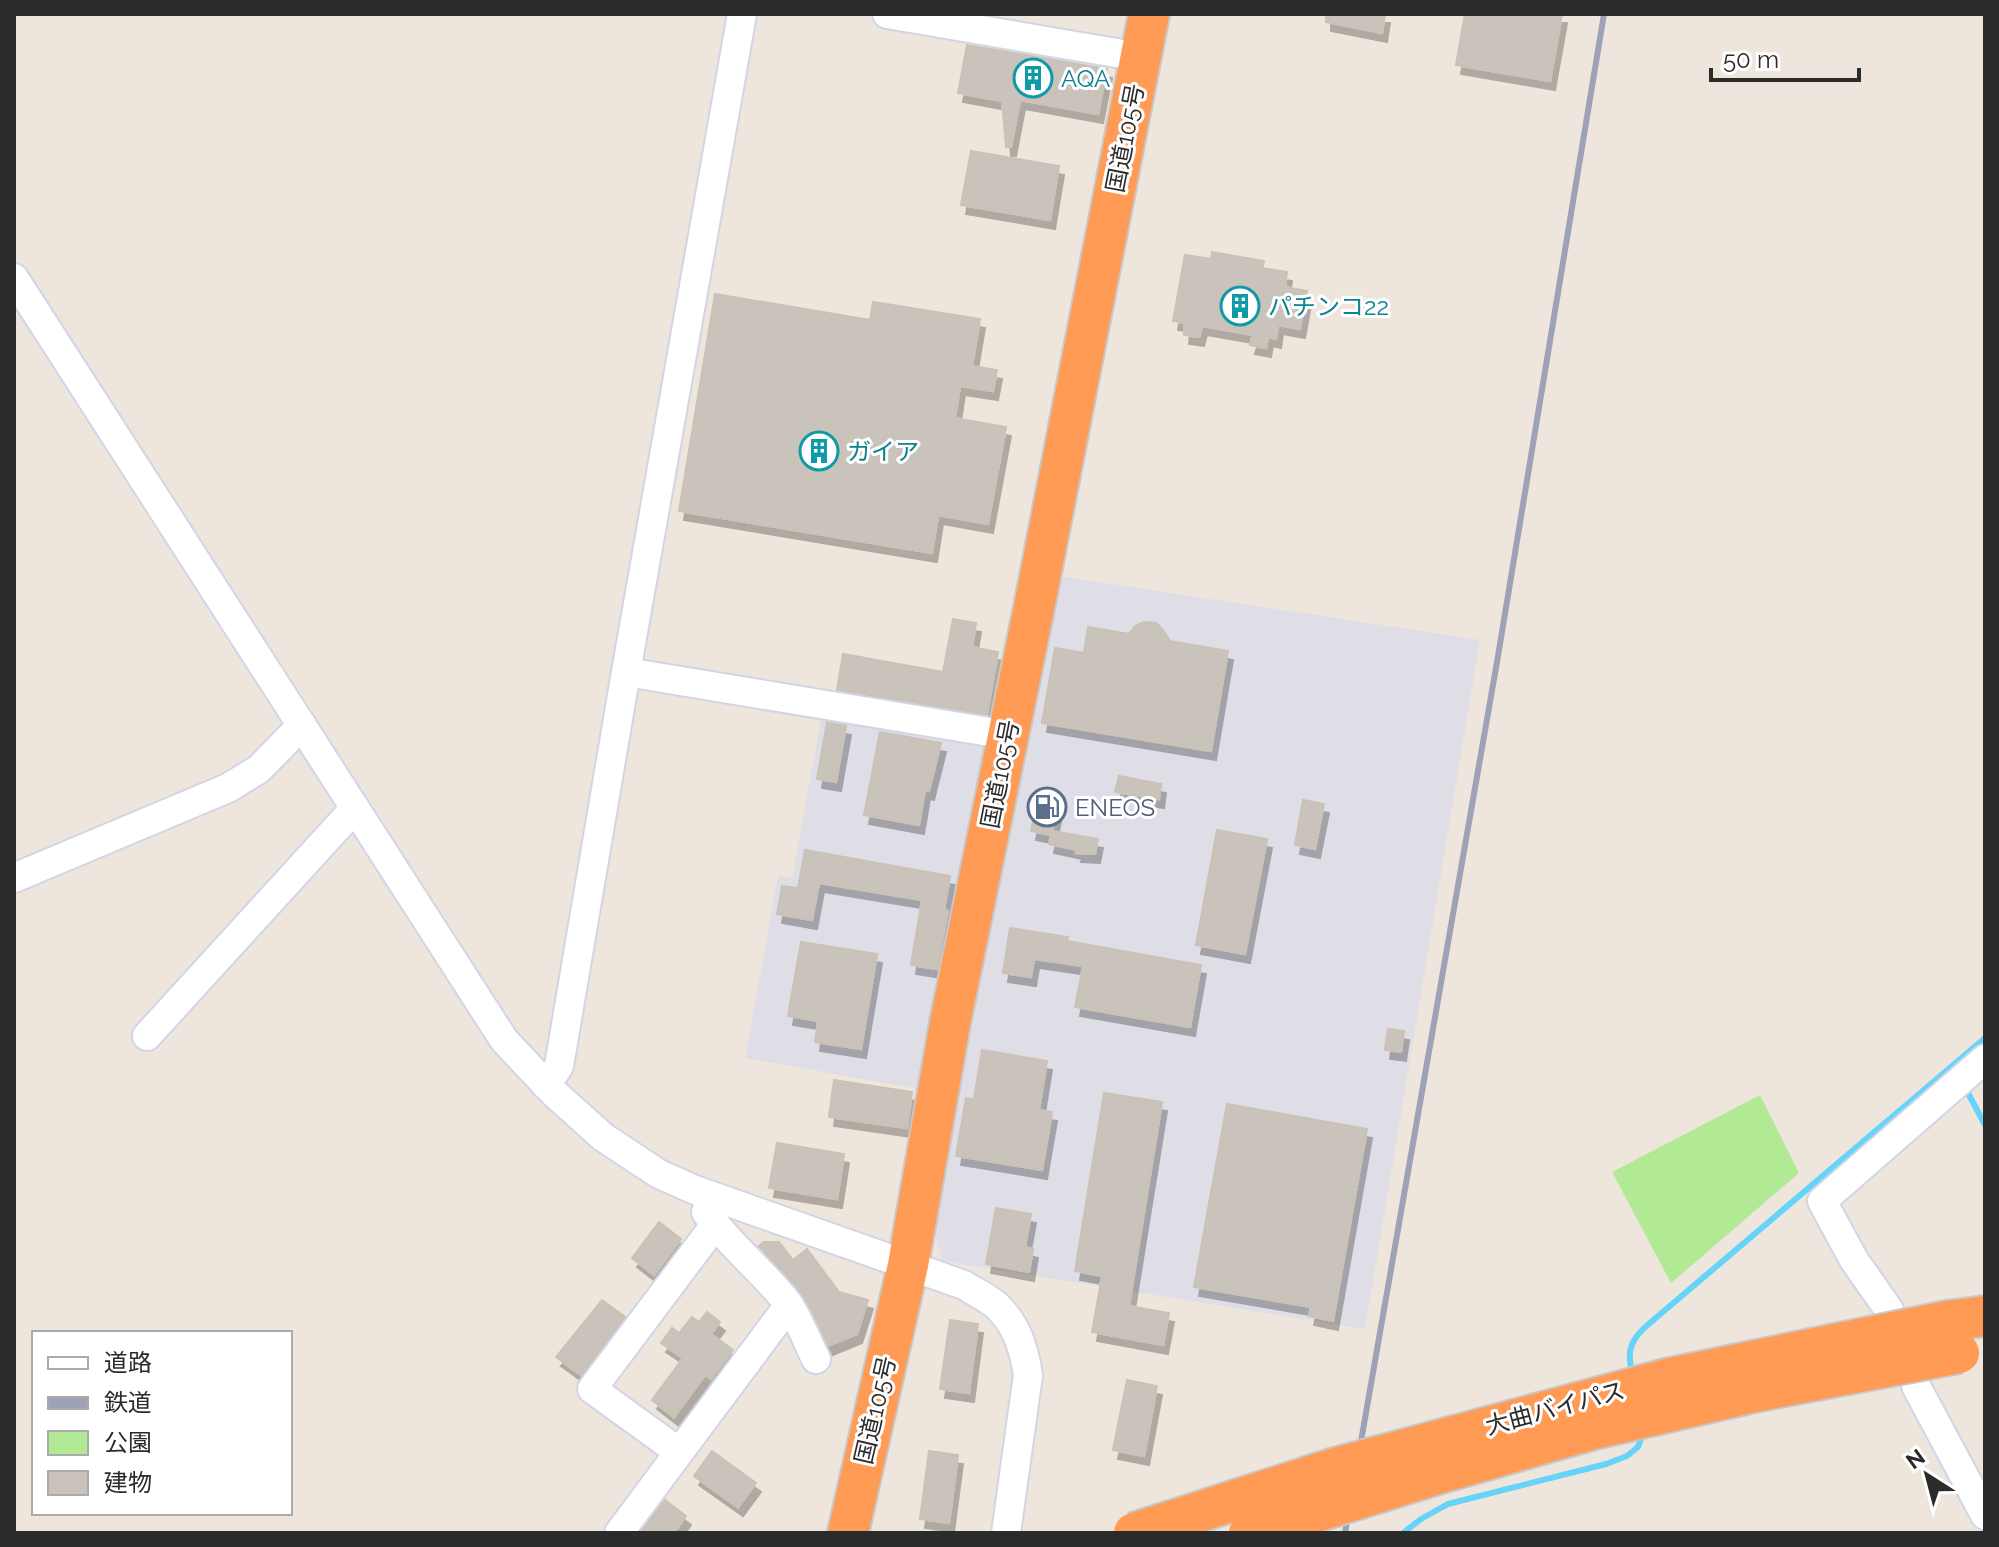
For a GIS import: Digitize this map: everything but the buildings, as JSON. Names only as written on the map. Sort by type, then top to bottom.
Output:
[{"type":"highway","name":"国道105号","points":[[848,1533],[908,1265],[950,1023],[1149,14]]},
{"type":"highway","name":"大曲バイパス","points":[[1134,1533],[1335,1468],[1670,1378],[1969,1335]]},
{"type":"highway","name":"大曲バイパス","points":[[1249,1533],[1594,1429],[1754,1392],[1969,1335]]},
{"type":"street","points":[[546,1085],[559,1066],[742,14]]},
{"type":"street","points":[[887,14],[1140,57]]},
{"type":"street","points":[[14,278],[504,1040],[546,1085],[603,1137],[659,1174],[690,1188],[964,1285],[997,1306],[1014,1327],[1024,1350],[1028,1375],[1006,1533]]},
{"type":"street","points":[[626,672],[1008,735]]},
{"type":"street","points":[[14,878],[228,788],[259,769],[302,725]]},
{"type":"street","points":[[147,1036],[355,808]]},
{"type":"street","points":[[1889,1310],[1854,1260],[1822,1201],[1985,1059]]},
{"type":"street","points":[[690,1188],[715,1225],[789,1305],[816,1359]]},
{"type":"street","points":[[679,1452],[592,1389],[715,1225]]},
{"type":"street","points":[[619,1533],[789,1305]]},
{"type":"street","points":[[1916,1386],[1985,1515]]},
{"type":"shaded area","points":[[1059,576],[1480,640],[1365,1329],[943,1261],[933,1229]]},
{"type":"shaded area","points":[[822,714],[993,743],[930,1091],[745,1058],[778,876],[792,878]]},
{"type":"green space","points":[[1760,1095],[1799,1173],[1671,1283],[1612,1172]]},
{"type":"waterway","points":[[1632,1375],[1630,1349],[1644,1328],[1985,1038]]},
{"type":"waterway","points":[[1968,1093],[1985,1125]]},
{"type":"waterway","points":[[1403,1533],[1448,1504],[1627,1456],[1638,1447],[1643,1433]]},
{"type":"railway","points":[[1345,1533],[1497,662],[1604,14]]},
{"type":"place","name":"AQA","points":[[1033,78]]},
{"type":"place","name":"パチンコ22","points":[[1240,306]]},
{"type":"place","name":"ガイア","points":[[819,451]]},
{"type":"place","name":"ENEOS","points":[[1047,807]]}]
